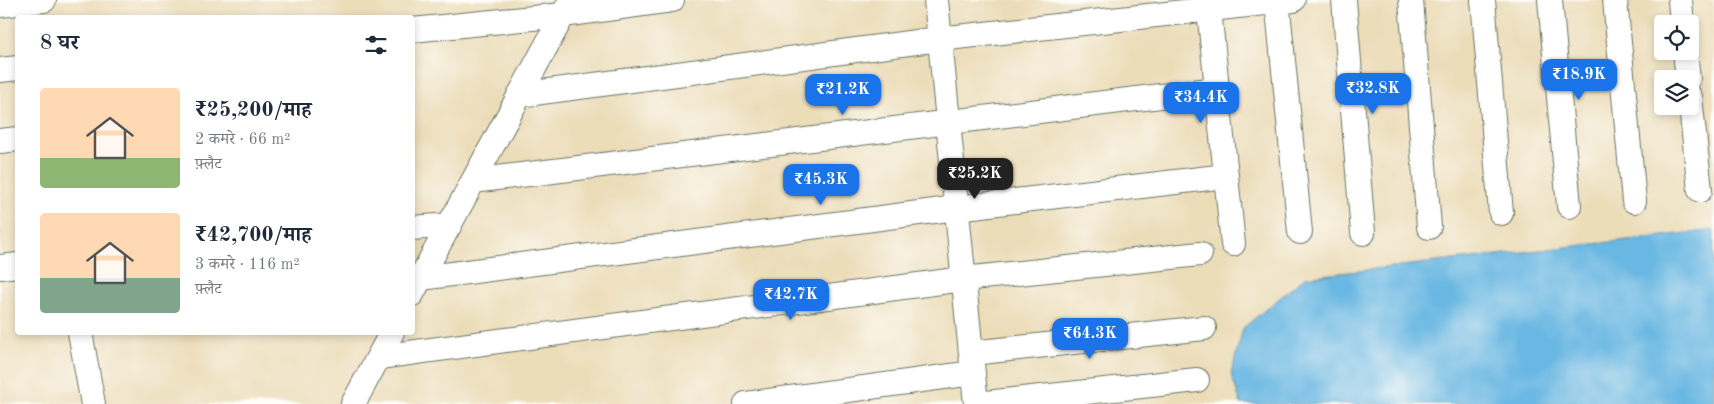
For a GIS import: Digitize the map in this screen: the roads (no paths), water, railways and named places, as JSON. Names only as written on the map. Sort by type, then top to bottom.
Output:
[{"type":"street","points":[[415,30],[567,8],[672,0]]},
{"type":"street","points":[[936,0],[976,404],[1197,380]]},
{"type":"street","points":[[1344,0],[1363,233]]},
{"type":"street","points":[[1411,0],[1429,227]]},
{"type":"street","points":[[1483,0],[1500,213]]},
{"type":"street","points":[[1550,0],[1569,206]]},
{"type":"street","points":[[1615,0],[1634,201]]},
{"type":"street","points":[[1680,0],[1681,15]]},
{"type":"street","points":[[520,96],[1208,4],[1282,1],[1300,232]]},
{"type":"street","points":[[1208,4],[1233,244]]},
{"type":"street","points":[[0,5],[36,5]]},
{"type":"street","points":[[417,286],[567,8]]},
{"type":"street","points":[[0,70],[15,68]]},
{"type":"street","points":[[473,181],[1217,89]]},
{"type":"street","points":[[1692,115],[1700,190]]},
{"type":"street","points":[[0,141],[15,139]]},
{"type":"street","points":[[417,286],[956,208],[1226,176]]},
{"type":"street","points":[[415,228],[450,225]]},
{"type":"street","points":[[379,356],[963,279],[1200,254]]},
{"type":"street","points":[[0,267],[15,265]]},
{"type":"street","points":[[746,404],[820,399],[972,363],[1204,328]]},
{"type":"street","points":[[81,335],[93,404]]},
{"type":"street","points":[[353,404],[390,335]]},
{"type":"water","points":[[1714,230],[1714,404],[1241,404],[1231,374],[1243,328],[1305,277]]}]
